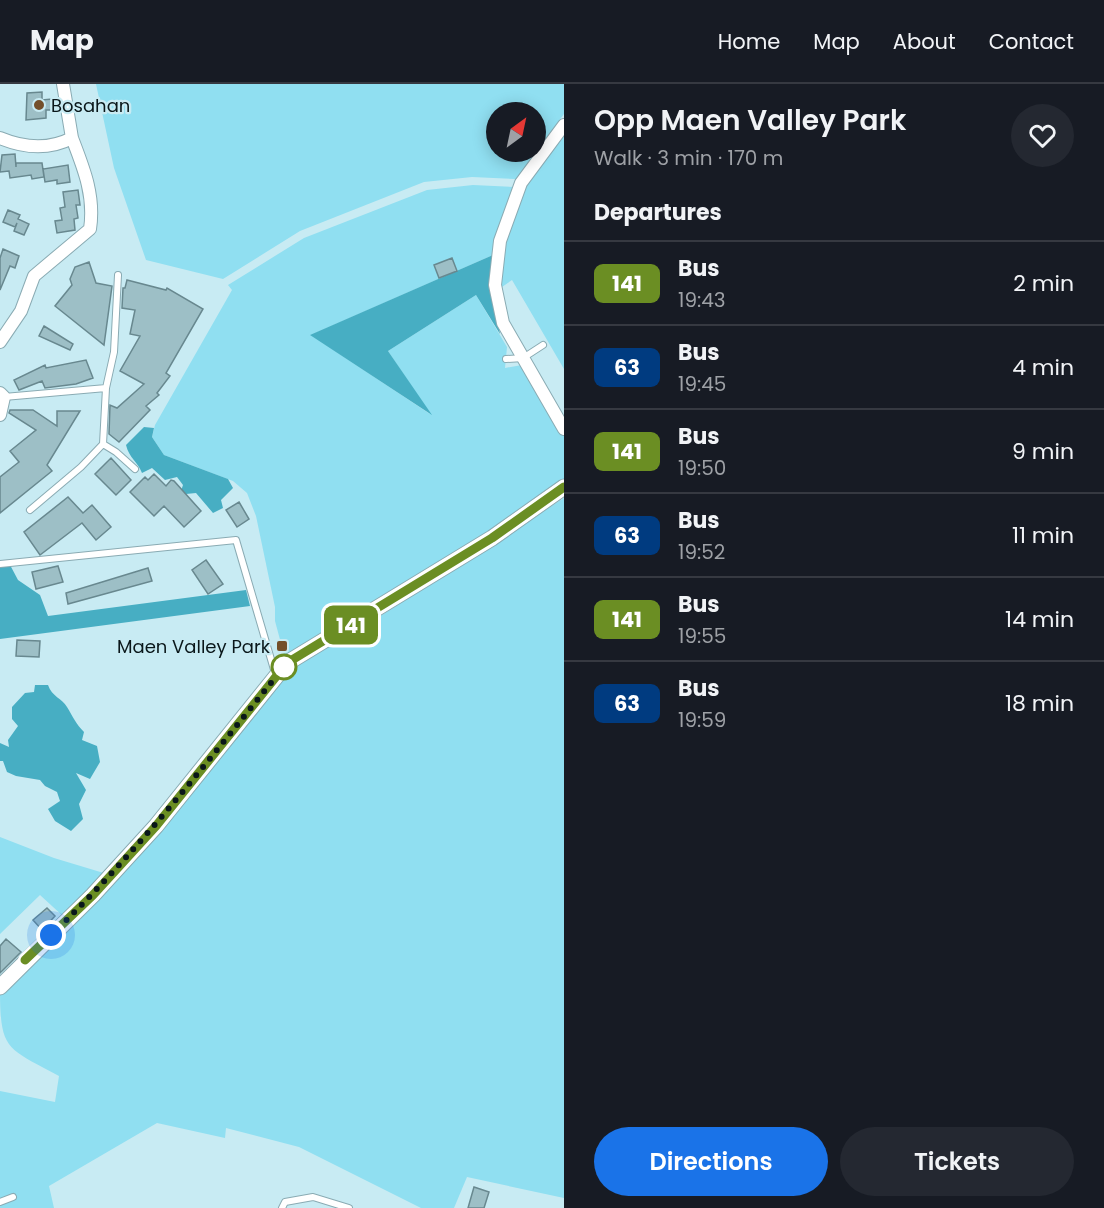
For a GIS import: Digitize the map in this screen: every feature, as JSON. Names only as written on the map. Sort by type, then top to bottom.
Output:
[{"type":"street","points":[[0,342],[21,311],[34,276],[90,229],[93,209],[87,175],[72,138],[63,84]]},
{"type":"street","points":[[564,125],[521,183],[500,241],[495,285],[503,323],[564,429]]},
{"type":"street","points":[[0,138],[20,146],[58,145],[72,138]]},
{"type":"street","points":[[0,415],[2,395]]},
{"type":"street","points":[[0,987],[93,895],[156,826],[287,663],[482,544],[564,487]]},
{"type":"lane","points":[[30,510],[81,467],[103,444],[106,388],[114,352],[118,275]]},
{"type":"lane","points":[[506,359],[523,358],[543,345]]},
{"type":"lane","points":[[2,395],[106,388]]},
{"type":"lane","points":[[103,444],[135,469]]},
{"type":"lane","points":[[0,564],[236,540],[276,677]]},
{"type":"lane","points":[[0,1202],[12,1197]]},
{"type":"lane","points":[[282,1208],[285,1202],[313,1197],[349,1208]]},
{"type":"shaded area","points":[[96,84],[564,84],[564,114],[546,138],[546,102],[486,102],[486,162],[529,162],[516,179],[472,177],[424,182],[300,231],[223,279],[146,260],[114,168]]},
{"type":"shaded area","points":[[564,133],[564,369],[512,280],[499,289],[504,244],[526,185],[543,162],[546,162],[546,158]]},
{"type":"shaded area","points":[[473,185],[516,187],[493,255],[311,335],[430,414],[388,351],[476,295],[507,347],[505,368],[522,365],[564,436],[564,482],[489,536],[286,662],[275,621],[275,607],[256,516],[247,493],[233,481],[164,455],[152,437],[155,425],[232,290],[228,285],[304,238],[427,190]]},
{"type":"shaded area","points":[[493,255],[491,285],[500,334],[476,295],[388,351],[432,415],[310,335]]},
{"type":"shaded area","points":[[144,427],[154,428],[152,437],[164,455],[228,479],[233,488],[221,500],[223,508],[213,513],[196,493],[186,494],[181,491],[183,485],[177,477],[165,480],[152,468],[142,473],[126,445]]},
{"type":"shaded area","points":[[564,498],[564,1198],[467,1177],[454,1208],[421,1208],[299,1147],[226,1128],[225,1138],[157,1123],[49,1186],[54,1208],[0,1208],[0,1091],[55,1102],[59,1076],[27,1059],[9,1044],[4,1035],[2,1023],[0,987],[93,895],[287,663],[382,615]]},
{"type":"shaded area","points":[[9,563],[18,580],[40,595],[48,616],[246,590],[250,606],[0,639],[0,564]]},
{"type":"shaded area","points":[[35,685],[48,685],[65,704],[84,732],[82,740],[97,746],[100,762],[90,779],[76,773],[86,790],[79,804],[83,819],[71,831],[55,821],[48,809],[60,801],[57,792],[45,786],[40,780],[7,772],[3,761],[0,761],[0,743],[9,747],[8,740],[18,726],[12,719],[12,707],[25,693],[34,692]]},
{"type":"shaded area","points":[[0,837],[54,858],[107,874],[64,917],[40,895],[0,934]]},
{"type":"building","name":"Bosahan","points":[[42,92],[42,100],[52,99],[53,110],[46,110],[46,118],[26,120],[27,93]]},
{"type":"building","points":[[15,154],[16,167],[16,163],[42,163],[44,177],[32,179],[31,175],[10,178],[9,171],[0,172],[2,155]]},
{"type":"building","points":[[68,165],[70,182],[57,184],[57,180],[45,182],[43,169]]},
{"type":"building","points":[[78,190],[80,205],[76,205],[78,218],[74,219],[75,230],[57,233],[55,221],[62,220],[60,208],[65,207],[63,192]]},
{"type":"building","points":[[8,210],[20,215],[18,219],[29,224],[24,235],[14,231],[17,223],[15,227],[3,222]]},
{"type":"building","points":[[3,249],[19,256],[15,268],[10,266],[0,290],[0,258]]},
{"type":"building","points":[[452,258],[457,271],[439,278],[434,265]]},
{"type":"building","points":[[89,262],[96,283],[112,286],[104,345],[55,306],[72,285],[70,279],[75,267]]},
{"type":"building","points":[[127,280],[166,290],[167,288],[203,309],[166,373],[170,376],[157,393],[159,395],[146,406],[150,410],[119,442],[109,434],[110,405],[117,408],[144,384],[120,371],[140,336],[130,334],[135,310],[122,308],[123,288]]},
{"type":"building","points":[[44,326],[73,344],[70,350],[39,336]]},
{"type":"building","points":[[86,360],[93,378],[76,384],[45,388],[42,381],[19,390],[14,380],[45,365],[46,368]]},
{"type":"building","points":[[10,410],[33,410],[57,426],[57,411],[80,411],[47,465],[52,471],[0,513],[0,477],[19,462],[10,451],[36,430],[9,413]]},
{"type":"building","points":[[111,458],[131,480],[116,495],[95,474]]},
{"type":"building","points":[[154,474],[166,486],[171,480],[174,481],[201,511],[184,527],[164,506],[154,516],[130,492],[145,477],[148,480]]},
{"type":"building","points":[[68,497],[83,513],[92,505],[111,527],[96,540],[82,523],[40,555],[24,532]]},
{"type":"building","points":[[239,502],[249,519],[237,527],[226,510]]},
{"type":"building","points":[[206,560],[223,584],[208,594],[192,570]]},
{"type":"building","points":[[58,566],[63,582],[36,589],[32,572]]},
{"type":"building","points":[[148,568],[152,581],[68,604],[66,593]]},
{"type":"building","points":[[17,640],[40,641],[39,657],[16,656]]},
{"type":"building","points":[[47,908],[55,916],[42,930],[33,920]]},
{"type":"building","points":[[6,939],[21,952],[0,973],[0,946]]},
{"type":"building","points":[[474,1187],[489,1192],[484,1208],[468,1208]]},
{"type":"bus line","name":"141","points":[[25,960],[93,895],[156,826],[287,663],[492,538],[564,487]]},
{"type":"place","name":"Bosahan","points":[[39,105]]},
{"type":"place","name":"Maen Valley Park","points":[[282,646]]},
{"type":"route","points":[[51,935],[93,895],[156,826],[287,663],[284,667]]}]
